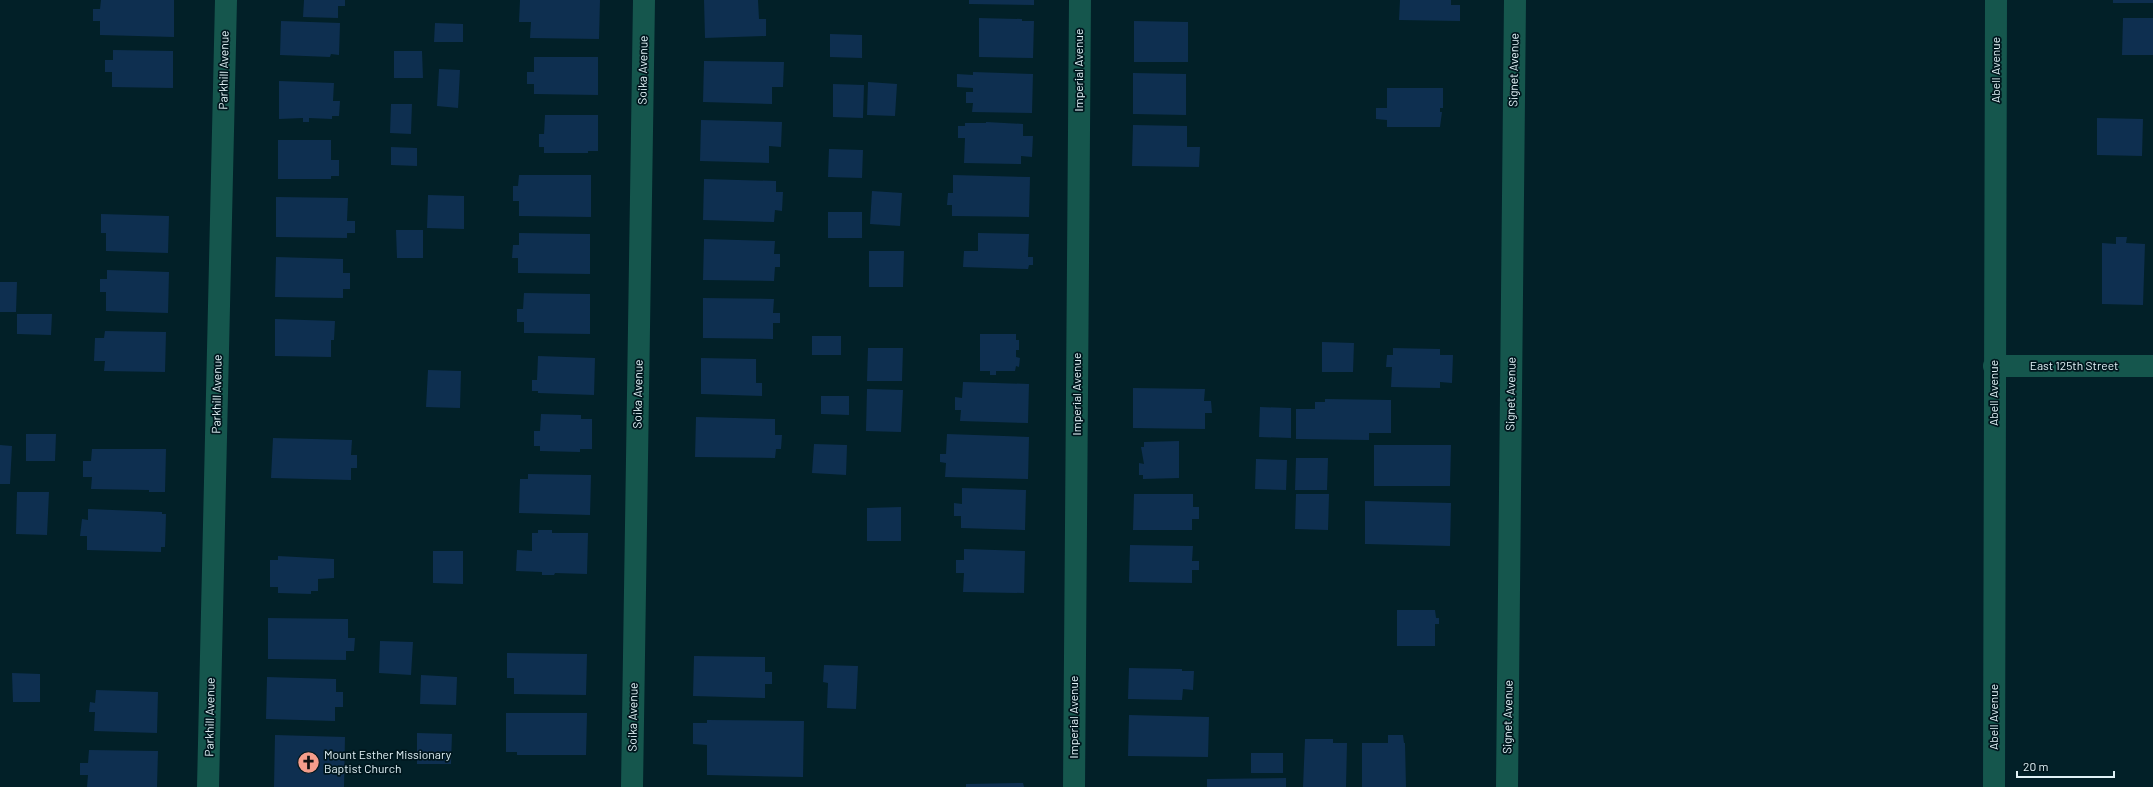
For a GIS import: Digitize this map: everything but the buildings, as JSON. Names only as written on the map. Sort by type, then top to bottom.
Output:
[{"type":"street","name":"Parkhill Avenue","points":[[208,787],[226,0]]},
{"type":"street","name":"Soika Avenue","points":[[632,787],[644,0]]},
{"type":"street","name":"Imperial Avenue","points":[[1074,787],[1080,0]]},
{"type":"street","name":"Signet Avenue","points":[[1507,787],[1515,0]]},
{"type":"street","name":"Abell Avenue","points":[[1994,787],[1996,0]]},
{"type":"street","name":"East 125th Street","points":[[1994,366],[2153,366]]},
{"type":"place","name":"Mount Esther Missionary Baptist Church","points":[[309,762]]}]
